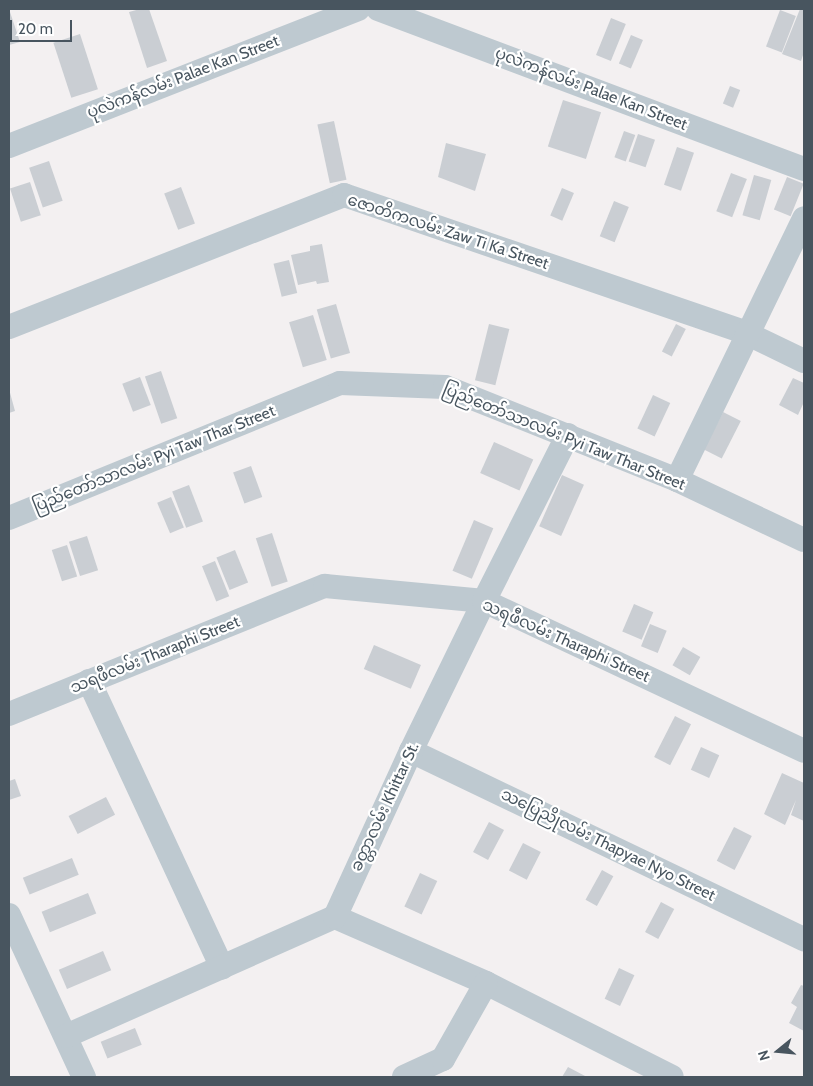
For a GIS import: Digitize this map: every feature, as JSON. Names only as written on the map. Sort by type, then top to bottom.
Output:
[{"type":"street","name":"ပုလဲကန်လမ်း Palae Kan Street","points":[[9,146],[358,9]]},
{"type":"street","name":"ပုလဲကန်လမ်း Palae Kan Street","points":[[378,9],[804,169]]},
{"type":"street","name":"ဇောတိကလမ်း Zaw Ti Ka Street","points":[[9,327],[344,195],[746,333],[804,361]]},
{"type":"street","points":[[677,480],[746,333],[804,218]]},
{"type":"street","name":"ပြည်တော်သာလမ်း Pyi Taw Thar Street","points":[[9,518],[340,382],[445,387],[677,480],[804,540]]},
{"type":"street","name":"ခတ္တာလမ်း Khittar St.","points":[[334,917],[484,600],[568,435]]},
{"type":"street","name":"သရဖီလမ်း Tharaphi Street","points":[[9,714],[325,586],[484,600],[804,751]]},
{"type":"street","points":[[89,682],[222,968]]},
{"type":"street","name":"သပြေညိုလမ်း Thapyae Nyo Street","points":[[411,751],[804,939]]},
{"type":"street","points":[[9,915],[84,1077]]},
{"type":"street","points":[[66,1036],[334,917],[486,983],[636,1069],[672,1077]]},
{"type":"street","points":[[404,1077],[443,1059],[486,983]]},
{"type":"building","points":[[9,9],[20,42],[9,45]]},
{"type":"building","points":[[149,9],[167,61],[147,68],[129,12]]},
{"type":"building","points":[[800,9],[804,9],[804,52],[801,61],[782,54]]},
{"type":"building","points":[[780,10],[796,16],[782,53],[766,46]]},
{"type":"building","points":[[611,18],[626,24],[611,61],[596,55]]},
{"type":"building","points":[[80,34],[98,89],[71,98],[53,43]]},
{"type":"building","points":[[631,35],[643,40],[631,69],[619,64]]},
{"type":"building","points":[[730,86],[740,90],[733,108],[723,104]]},
{"type":"building","points":[[563,100],[601,112],[586,159],[548,147]]},
{"type":"building","points":[[334,121],[346,180],[330,183],[317,125]]},
{"type":"building","points":[[624,131],[635,135],[626,161],[614,157]]},
{"type":"building","points":[[638,134],[655,140],[646,167],[629,161]]},
{"type":"building","points":[[446,143],[486,154],[475,191],[438,177]]},
{"type":"building","points":[[677,147],[694,153],[681,191],[664,185]]},
{"type":"building","points":[[49,161],[63,201],[43,208],[29,168]]},
{"type":"building","points":[[731,173],[747,179],[732,217],[716,211]]},
{"type":"building","points":[[754,175],[771,180],[760,220],[742,215]]},
{"type":"building","points":[[787,177],[804,184],[791,216],[774,209]]},
{"type":"building","points":[[30,182],[41,215],[21,222],[10,188]]},
{"type":"building","points":[[181,187],[195,223],[178,230],[164,193]]},
{"type":"building","points":[[562,188],[574,193],[562,221],[550,216]]},
{"type":"building","points":[[614,201],[629,207],[615,242],[600,236]]},
{"type":"building","points":[[322,244],[329,282],[317,284],[316,281],[298,285],[291,255],[310,251],[310,246]]},
{"type":"building","points":[[289,260],[297,293],[282,297],[273,264]]},
{"type":"building","points":[[336,304],[350,353],[331,359],[317,310]]},
{"type":"building","points":[[313,315],[327,360],[303,367],[289,322]]},
{"type":"building","points":[[489,324],[509,329],[495,385],[475,380]]},
{"type":"building","points":[[676,324],[686,329],[672,357],[662,352]]},
{"type":"building","points":[[161,371],[177,418],[161,424],[145,377]]},
{"type":"building","points":[[140,377],[151,405],[133,412],[122,384]]},
{"type":"building","points":[[793,378],[804,383],[804,402],[798,415],[779,405]]},
{"type":"building","points":[[9,389],[15,411],[9,413]]},
{"type":"building","points":[[653,395],[670,403],[655,437],[637,429]]},
{"type":"building","points":[[723,412],[741,421],[722,459],[704,449]]},
{"type":"building","points":[[494,442],[533,459],[519,491],[480,473]]},
{"type":"building","points":[[251,466],[262,497],[244,504],[233,472]]},
{"type":"building","points":[[562,475],[584,485],[561,536],[539,526]]},
{"type":"building","points":[[189,485],[203,521],[186,528],[172,491]]},
{"type":"building","points":[[171,497],[184,527],[170,533],[157,503]]},
{"type":"building","points":[[474,520],[493,528],[472,579],[453,571]]},
{"type":"building","points":[[272,533],[288,582],[272,587],[256,538]]},
{"type":"building","points":[[87,536],[98,570],[80,576],[69,542]]},
{"type":"building","points":[[67,545],[77,576],[62,581],[52,550]]},
{"type":"building","points":[[235,550],[248,582],[230,590],[216,557]]},
{"type":"building","points":[[215,561],[229,596],[216,601],[202,566]]},
{"type":"building","points":[[634,604],[653,612],[642,640],[622,632]]},
{"type":"building","points":[[650,624],[667,631],[658,653],[641,646]]},
{"type":"building","points":[[374,645],[421,665],[411,689],[364,669]]},
{"type":"building","points":[[683,647],[700,657],[690,675],[672,665]]},
{"type":"building","points":[[675,716],[691,724],[670,765],[654,757]]},
{"type":"building","points":[[701,747],[719,755],[709,778],[691,770]]},
{"type":"building","points":[[782,773],[804,783],[804,821],[791,815],[796,800],[785,825],[764,814]]},
{"type":"building","points":[[15,779],[21,796],[9,800],[9,781]]},
{"type":"building","points":[[106,797],[115,815],[78,834],[69,816]]},
{"type":"building","points":[[489,822],[504,830],[488,860],[473,852]]},
{"type":"building","points":[[734,827],[752,836],[735,870],[717,861]]},
{"type":"building","points":[[523,843],[541,852],[527,880],[509,871]]},
{"type":"building","points":[[72,858],[79,875],[30,895],[23,878]]},
{"type":"building","points":[[602,870],[613,876],[597,906],[586,900]]},
{"type":"building","points":[[420,873],[437,881],[422,915],[404,907]]},
{"type":"building","points":[[88,893],[96,913],[50,932],[42,912]]},
{"type":"building","points":[[661,902],[674,909],[658,939],[645,932]]},
{"type":"building","points":[[103,951],[111,970],[67,989],[59,970]]},
{"type":"building","points":[[619,968],[634,975],[620,1006],[605,999]]},
{"type":"building","points":[[801,985],[804,986],[804,1031],[789,1023],[797,1007],[791,1003]]},
{"type":"building","points":[[135,1028],[142,1045],[107,1059],[101,1042]]},
{"type":"building","points":[[568,1067],[587,1077],[562,1077]]}]
